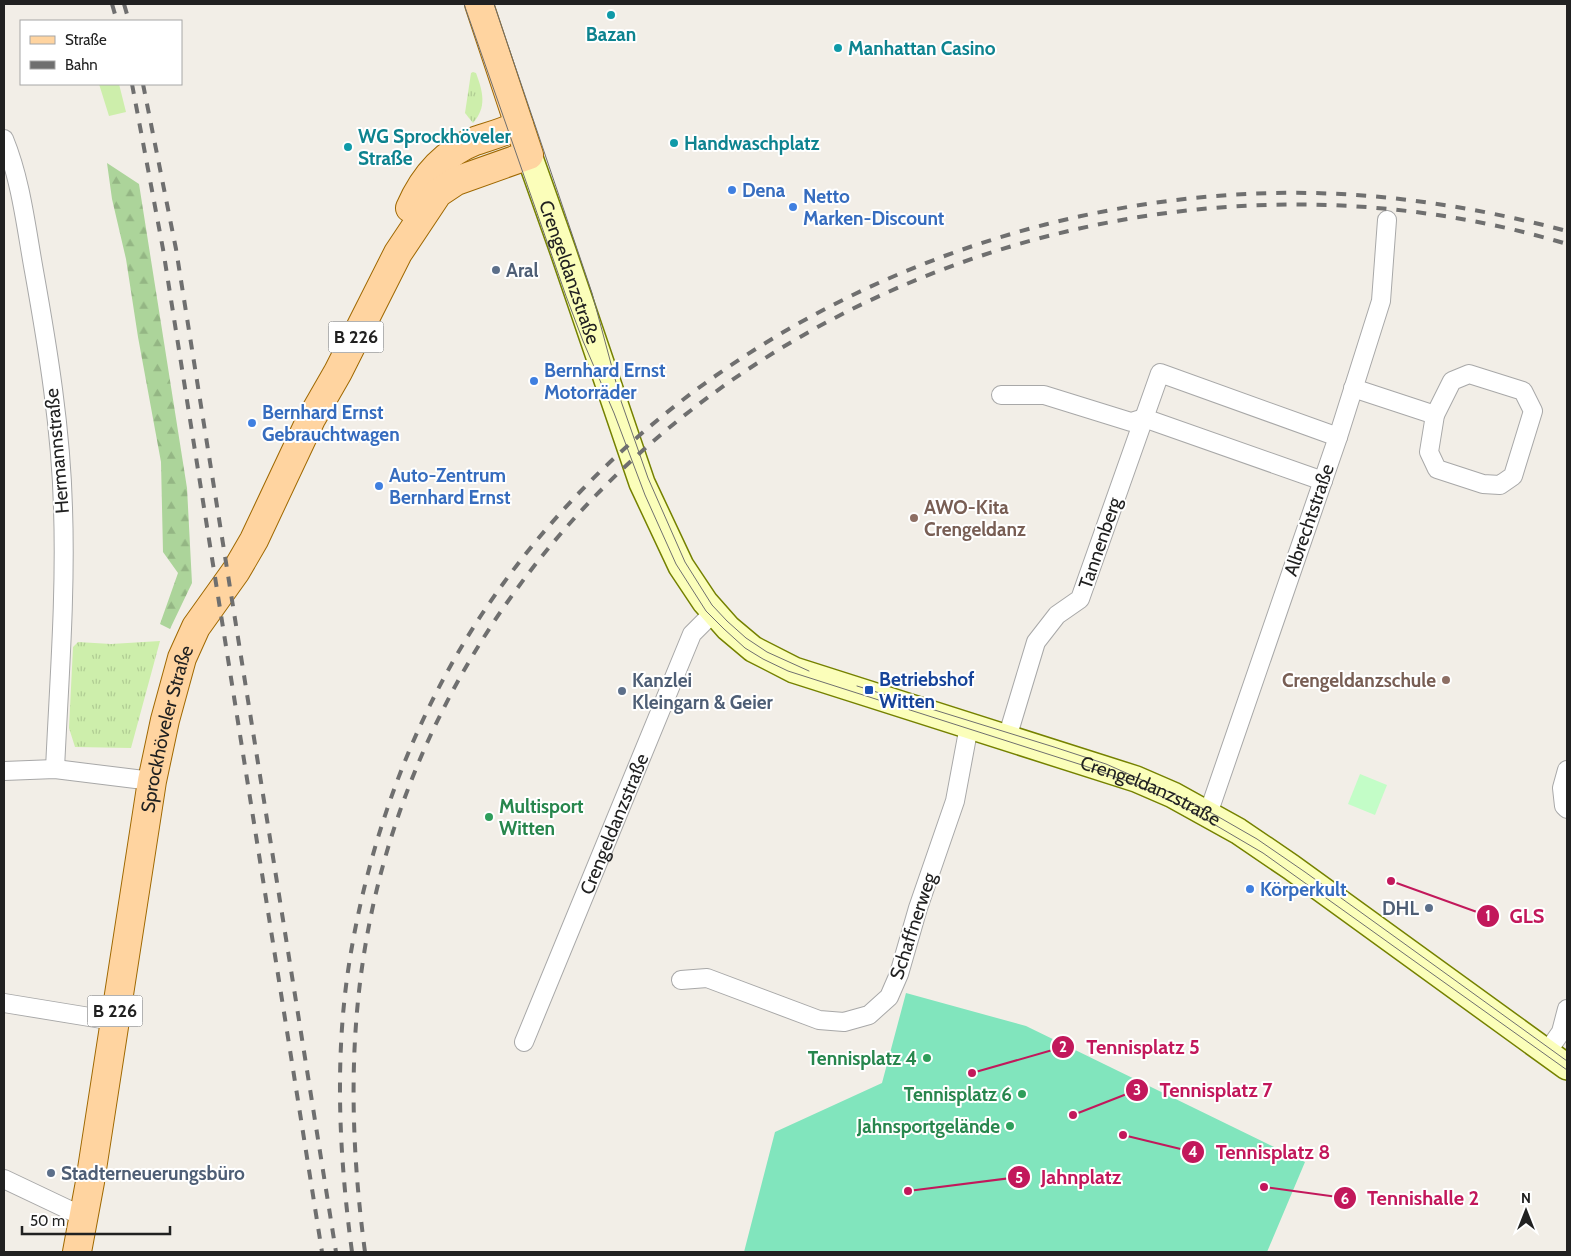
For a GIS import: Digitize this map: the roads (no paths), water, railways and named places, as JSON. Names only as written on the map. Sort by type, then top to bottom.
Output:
[{"type":"main road","name":"Crengeldanzstraße","points":[[479,4],[642,483],[681,566],[705,602],[728,628],[752,649],[794,670],[1136,779],[1208,814],[1291,867],[1567,1066]]},
{"type":"main road","name":"Sprockhöveler Straße","points":[[398,253],[407,216],[416,194],[430,172],[442,161],[474,142],[519,125]]},
{"type":"main road","name":"Sprockhöveler Straße","points":[[77,1252],[90,1182],[152,781],[165,720],[182,658],[196,626],[236,571],[254,540],[311,419],[341,366],[398,253],[438,193],[456,181],[529,155]]},
{"type":"street","name":"Hermannstraße","points":[[4,138],[20,197],[43,322],[58,435],[63,531],[62,636],[55,769]]},
{"type":"street","name":"Albrechtstraße","points":[[1208,814],[1338,437],[1381,301],[1387,220]]},
{"type":"street","name":"Tannenberg","points":[[1006,738],[1036,642],[1057,615],[1080,599],[1160,373],[1338,437]]},
{"type":"street","points":[[1469,374],[1523,391],[1534,411],[1513,476],[1500,485],[1483,484],[1437,469],[1429,452],[1435,415],[1452,380],[1469,374]]},
{"type":"street","points":[[1353,388],[1435,415]]},
{"type":"street","points":[[1001,395],[1044,395],[1131,422],[1144,418],[1323,480]]},
{"type":"street","name":"Crengeldanzstraße","points":[[524,1042],[692,634],[714,612]]},
{"type":"street","name":"Schaffnerweg","points":[[681,980],[707,978],[818,1020],[844,1022],[868,1015],[890,997],[955,801],[969,726]]},
{"type":"street","points":[[4,771],[55,769],[152,781]]},
{"type":"street","points":[[1567,770],[1562,788],[1564,806],[1567,809]]},
{"type":"street","points":[[4,1003],[114,1020]]},
{"type":"street","points":[[1547,1052],[1560,1032],[1567,1009]]},
{"type":"street","points":[[4,1179],[84,1217]]},
{"type":"tram line","points":[[464,4],[566,296],[645,495],[676,564],[706,611],[724,629],[745,648],[788,671],[1082,765],[1135,784],[1188,809],[1263,853],[1567,1070]]},
{"type":"tram line","points":[[494,4],[592,293],[621,401],[648,478],[685,562],[712,605],[746,638],[767,652],[809,671]]},
{"type":"tram line","points":[[857,686],[1106,764],[1185,799],[1257,839],[1567,1061]]},
{"type":"railway","points":[[112,4],[117,20]]},
{"type":"railway","points":[[124,4],[129,20]]},
{"type":"railway","points":[[132,85],[163,249],[322,1252]]},
{"type":"railway","points":[[143,85],[176,249],[336,1252]]},
{"type":"railway","points":[[352,1252],[341,1142],[340,1069],[345,995],[350,958],[369,867],[398,779],[436,694],[482,614],[553,521],[635,439],[727,368],[827,308],[934,260],[1045,225],[1160,202],[1276,193],[1313,193],[1387,198],[1459,207],[1567,231]]},
{"type":"railway","points":[[365,1252],[358,1194],[355,1136],[356,1022],[362,966],[372,910],[386,853],[405,797],[485,636],[593,498],[726,384],[877,297],[1042,238],[1216,208],[1392,209],[1567,244]]},
{"type":"place","name":"Bazan","points":[[611,15]]},
{"type":"place","name":"Manhattan Casino","points":[[838,48]]},
{"type":"place","name":"Handwaschplatz","points":[[674,143]]},
{"type":"place","name":"WG Sprockhöveler Straße","points":[[348,147]]},
{"type":"place","name":"Dena","points":[[732,190]]},
{"type":"place","name":"Netto Marken-Discount","points":[[793,207]]},
{"type":"place","name":"Aral","points":[[496,270]]},
{"type":"place","name":"Bernhard Ernst Motorräder","points":[[534,381]]},
{"type":"place","name":"Bernhard Ernst Gebrauchtwagen","points":[[252,423]]},
{"type":"place","name":"Auto-Zentrum Bernhard Ernst","points":[[379,486]]},
{"type":"place","name":"AWO-Kita Crengeldanz","points":[[914,518]]},
{"type":"place","name":"Crengeldanzschule","points":[[1446,680]]},
{"type":"place","name":"Betriebshof Witten","points":[[869,690]]},
{"type":"place","name":"Kanzlei Kleingarn & Geier","points":[[622,691]]},
{"type":"place","name":"Multisport Witten","points":[[489,817]]},
{"type":"place","name":"GLS","points":[[1391,881]]},
{"type":"place","name":"Körperkult","points":[[1250,889]]},
{"type":"place","name":"DHL","points":[[1429,908]]},
{"type":"place","name":"Tennisplatz 4","points":[[927,1058]]},
{"type":"place","name":"Tennisplatz 5","points":[[972,1073]]},
{"type":"place","name":"Tennisplatz 6","points":[[1022,1094]]},
{"type":"place","name":"Tennisplatz 7","points":[[1073,1115]]},
{"type":"place","name":"Jahnsportgelände","points":[[1010,1126]]},
{"type":"place","name":"Tennisplatz 8","points":[[1123,1135]]},
{"type":"place","name":"Stadterneuerungsbüro","points":[[51,1173]]},
{"type":"place","name":"Tennishalle 2","points":[[1264,1187]]},
{"type":"place","name":"Jahnplatz","points":[[908,1191]]}]
